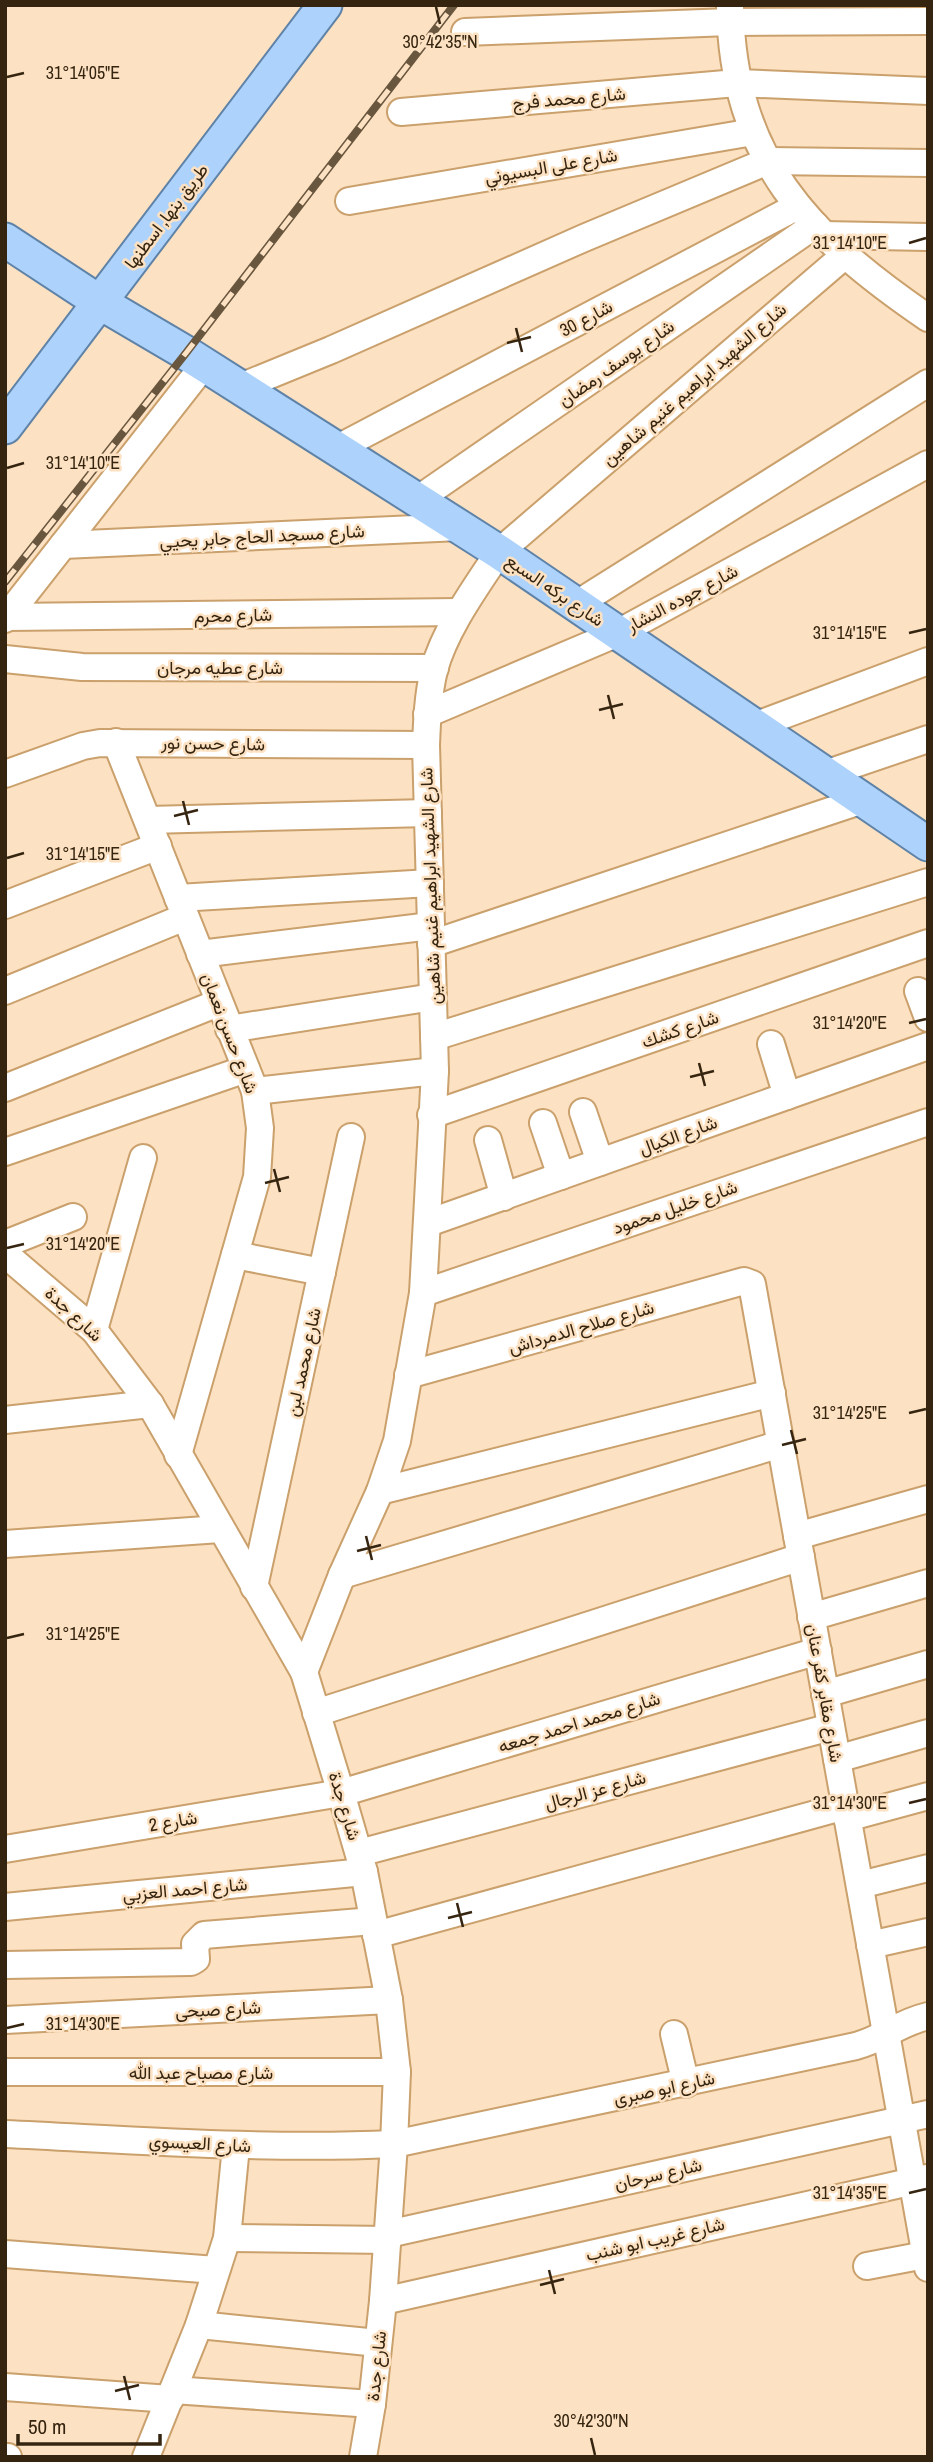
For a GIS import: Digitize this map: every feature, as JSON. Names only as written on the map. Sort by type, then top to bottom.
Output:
[{"type":"main road","name":"طريق بنها, اسطنها","points":[[5,427],[110,308],[325,5]]},
{"type":"main road","name":"شارع بركه السبع","points":[[5,240],[499,552],[928,845]]},
{"type":"street","points":[[465,32],[730,14],[928,22]]},
{"type":"street","points":[[730,14],[737,83],[753,132],[768,161],[812,222],[844,256],[877,283],[928,318]]},
{"type":"street","name":"شارع محمد فرج","points":[[401,112],[737,83],[928,91]]},
{"type":"street","name":"شارع على البسيوني","points":[[349,201],[753,132]]},
{"type":"street","points":[[239,388],[331,351],[584,238],[768,161],[928,163]]},
{"type":"street","points":[[812,222],[928,237]]},
{"type":"street","name":"شارع 30","points":[[336,449],[812,222]]},
{"type":"street","name":"شارع يوسف رمضان","points":[[417,500],[812,222]]},
{"type":"street","name":"شارع الشهيد ابراهيم غنيم شاهين","points":[[304,1672],[342,1575],[380,1491],[397,1441],[423,1293],[435,1071],[426,745],[427,714],[435,668],[459,612],[499,552],[844,256]]},
{"type":"street","points":[[6,618],[204,365]]},
{"type":"street","points":[[577,604],[928,383]]},
{"type":"street","name":"شارع جوده النشار","points":[[427,714],[618,633],[928,464]]},
{"type":"street","name":"شارع مسجد الحاج جابر يحيي","points":[[63,545],[460,527]]},
{"type":"street","name":"شارع محرم","points":[[6,618],[459,612]]},
{"type":"street","name":"شارع عطيه مرجان","points":[[5,659],[82,667],[435,668]]},
{"type":"street","points":[[754,726],[928,661]]},
{"type":"street","points":[[825,774],[928,739]]},
{"type":"street","name":"شارع حسن نور","points":[[5,774],[83,746],[117,742],[426,745]]},
{"type":"street","name":"شارع حسن نعمان","points":[[117,742],[218,1003],[251,1080],[260,1128],[257,1177],[178,1455]]},
{"type":"street","points":[[200,954],[431,935],[863,800]]},
{"type":"street","points":[[148,820],[428,813]]},
{"type":"street","points":[[5,905],[158,846]]},
{"type":"street","points":[[434,1037],[928,882]]},
{"type":"street","points":[[5,991],[182,908],[430,883]]},
{"type":"street","name":"شارع كشك","points":[[431,1115],[928,943]]},
{"type":"street","points":[[918,991],[928,1018]]},
{"type":"street","points":[[229,1029],[433,997]]},
{"type":"street","points":[[5,1088],[218,1003]]},
{"type":"street","points":[[771,1044],[787,1096]]},
{"type":"street","name":"شارع الكيال","points":[[428,1223],[928,1046]]},
{"type":"street","points":[[5,1152],[251,1080],[435,1071]]},
{"type":"street","points":[[583,1112],[600,1162]]},
{"type":"street","name":"شارع خليل محمود","points":[[423,1293],[928,1122]]},
{"type":"street","points":[[543,1123],[561,1176]]},
{"type":"street","name":"شارع محمد لبن","points":[[254,1587],[351,1137]]},
{"type":"street","points":[[488,1140],[504,1197]]},
{"type":"street","points":[[94,1330],[143,1158]]},
{"type":"street","points":[[5,1244],[74,1217]]},
{"type":"street","name":"شارع جدة","points":[[5,1254],[17,1273],[94,1330],[150,1404],[304,1672],[341,1793],[361,1863],[389,2000],[397,2072],[383,2301],[372,2404],[363,2457]]},
{"type":"street","points":[[235,1255],[322,1272]]},
{"type":"street","name":"شارع صلاح الدمرداش","points":[[408,1375],[744,1281],[752,1284]]},
{"type":"street","name":"شارع مقابر كفر عنان","points":[[752,1284],[901,2119],[920,2179],[927,2262]]},
{"type":"street","points":[[380,1491],[772,1393]]},
{"type":"street","points":[[5,1420],[150,1404]]},
{"type":"street","points":[[342,1575],[781,1444]]},
{"type":"street","points":[[316,1713],[799,1547],[928,1499]]},
{"type":"street","points":[[5,1544],[220,1529]]},
{"type":"street","points":[[811,1617],[928,1583]]},
{"type":"street","name":"شارع محمد احمد جمعه","points":[[341,1793],[818,1651]]},
{"type":"street","points":[[825,1694],[928,1664]]},
{"type":"street","name":"شارع عز الرجال","points":[[361,1863],[831,1727]]},
{"type":"street","points":[[837,1759],[928,1732]]},
{"type":"street","name":"شارع 2","points":[[5,1849],[341,1793]]},
{"type":"street","points":[[5,1965],[191,1962],[196,1959],[195,1944],[204,1935],[374,1928],[846,1812],[928,1796]]},
{"type":"street","name":"شارع احمد العزبي","points":[[5,1907],[361,1863]]},
{"type":"street","points":[[860,1885],[928,1868]]},
{"type":"street","points":[[870,1945],[928,1932]]},
{"type":"street","name":"شارع صبحى","points":[[5,2020],[389,2000]]},
{"type":"street","name":"شارع ابو صبرى","points":[[394,2144],[856,2046],[886,2034],[904,2022],[928,2016]]},
{"type":"street","points":[[674,2034],[686,2084]]},
{"type":"street","name":"شارع مصباح عبد الله","points":[[5,2072],[397,2072]]},
{"type":"street","name":"شارع سرحان","points":[[227,2238],[388,2237],[928,2114]]},
{"type":"street","name":"شارع العيسوي","points":[[5,2134],[236,2146],[316,2148],[394,2144]]},
{"type":"street","points":[[146,2457],[199,2325],[227,2238],[236,2146]]},
{"type":"street","name":"شارع غريب ابو شنب","points":[[383,2301],[920,2179]]},
{"type":"street","points":[[5,2254],[216,2270]]},
{"type":"street","points":[[867,2266],[927,2262]]},
{"type":"street","points":[[199,2325],[378,2343]]},
{"type":"street","points":[[5,2388],[372,2404]]},
{"type":"railway","points":[[5,582],[186,353],[454,5]]}]
